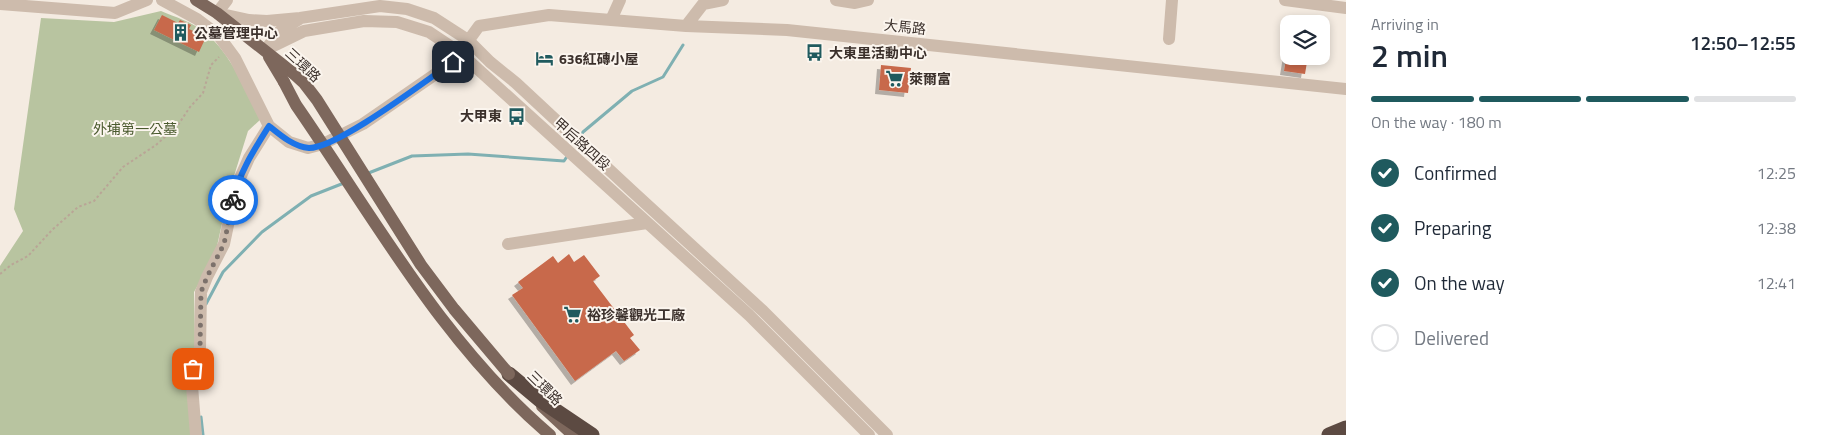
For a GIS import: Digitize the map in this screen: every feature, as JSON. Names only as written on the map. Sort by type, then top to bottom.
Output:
[{"type":"highway","points":[[509,374],[540,400],[592,435]]},
{"type":"highway","points":[[1329,435],[1346,428]]},
{"type":"main road","points":[[196,0],[217,13],[265,50]]},
{"type":"main road","name":"三環路","points":[[265,50],[304,83],[317,100],[421,265],[454,309],[509,374],[573,435]]},
{"type":"main road","name":"三環路","points":[[265,50],[296,105],[406,271],[470,354],[530,418],[550,435]]},
{"type":"street","points":[[0,4],[115,13],[147,0]]},
{"type":"street","points":[[162,0],[197,19],[218,35],[235,58],[269,126],[249,158],[236,187],[224,244],[201,292],[200,348],[193,369],[196,435]]},
{"type":"street","points":[[217,13],[226,0]]},
{"type":"street","points":[[611,20],[620,0]]},
{"type":"street","points":[[686,26],[703,2],[723,0]]},
{"type":"street","points":[[836,0],[855,3],[868,0]]},
{"type":"street","points":[[1169,39],[1172,0]]},
{"type":"street","points":[[1285,0],[1346,8]]},
{"type":"street","name":"甲后路四段","points":[[217,13],[249,20],[267,21],[380,6],[407,9],[434,18],[468,40],[763,311],[887,435]]},
{"type":"street","name":"大馬路","points":[[269,126],[289,142],[308,148],[323,144],[363,124],[453,62],[479,26],[549,15],[686,26],[787,30],[1346,89]]},
{"type":"street","name":"甲后路四段","points":[[265,50],[280,31],[300,18]]},
{"type":"street","name":"甲后路四段","points":[[265,50],[304,31],[364,21],[397,22],[428,32],[460,52],[749,315],[869,435]]},
{"type":"street","points":[[508,244],[647,222]]},
{"type":"path","points":[[0,274],[11,265],[28,256],[52,230],[78,207],[94,201],[123,168],[156,145],[178,125],[203,92],[210,65],[227,48]]},
{"type":"green space","name":"外埔第一公墓","points":[[161,11],[194,25],[212,39],[229,60],[261,119],[248,131],[229,192],[215,255],[194,292],[195,343],[191,435],[0,435],[0,266],[23,231],[14,209],[41,18],[114,22]]},
{"type":"building","name":"公墓管理中心","points":[[162,15],[178,23],[180,20],[191,25],[189,29],[206,37],[199,52],[154,30]]},
{"type":"building","name":"萊爾富","points":[[881,65],[911,68],[908,93],[879,90]]},
{"type":"building","points":[[1285,65],[1306,65],[1305,74],[1284,71]]},
{"type":"building","name":"裕珍馨觀光工廠","points":[[569,254],[574,262],[584,255],[600,276],[593,281],[634,335],[630,338],[640,350],[624,361],[616,351],[575,381],[512,295],[523,288],[518,282],[553,256],[558,263]]},
{"type":"waterway","points":[[580,137],[583,132],[632,91],[663,77],[683,45]]},
{"type":"waterway","points":[[366,174],[412,156],[468,154],[564,161],[568,155]]},
{"type":"waterway","points":[[206,304],[223,272],[262,232],[311,196],[344,183]]},
{"type":"waterway","points":[[201,417],[203,435]]},
{"type":"way so far","points":[[193,369],[200,348],[201,292],[224,244],[233,200]]},
{"type":"place","name":"公墓管理中心","points":[[180,33]]},
{"type":"place","name":"大東里活動中心","points":[[815,53]]},
{"type":"place","name":"636紅磚小屋","points":[[545,59]]},
{"type":"place","name":"萊爾富","points":[[895,79]]},
{"type":"place","name":"大甲東","points":[[516,116]]},
{"type":"place","name":"裕珍馨觀光工廠","points":[[573,315]]},
{"type":"route","points":[[233,200],[236,187],[249,158],[269,126],[289,142],[308,148],[323,144],[363,124],[453,62]]}]
